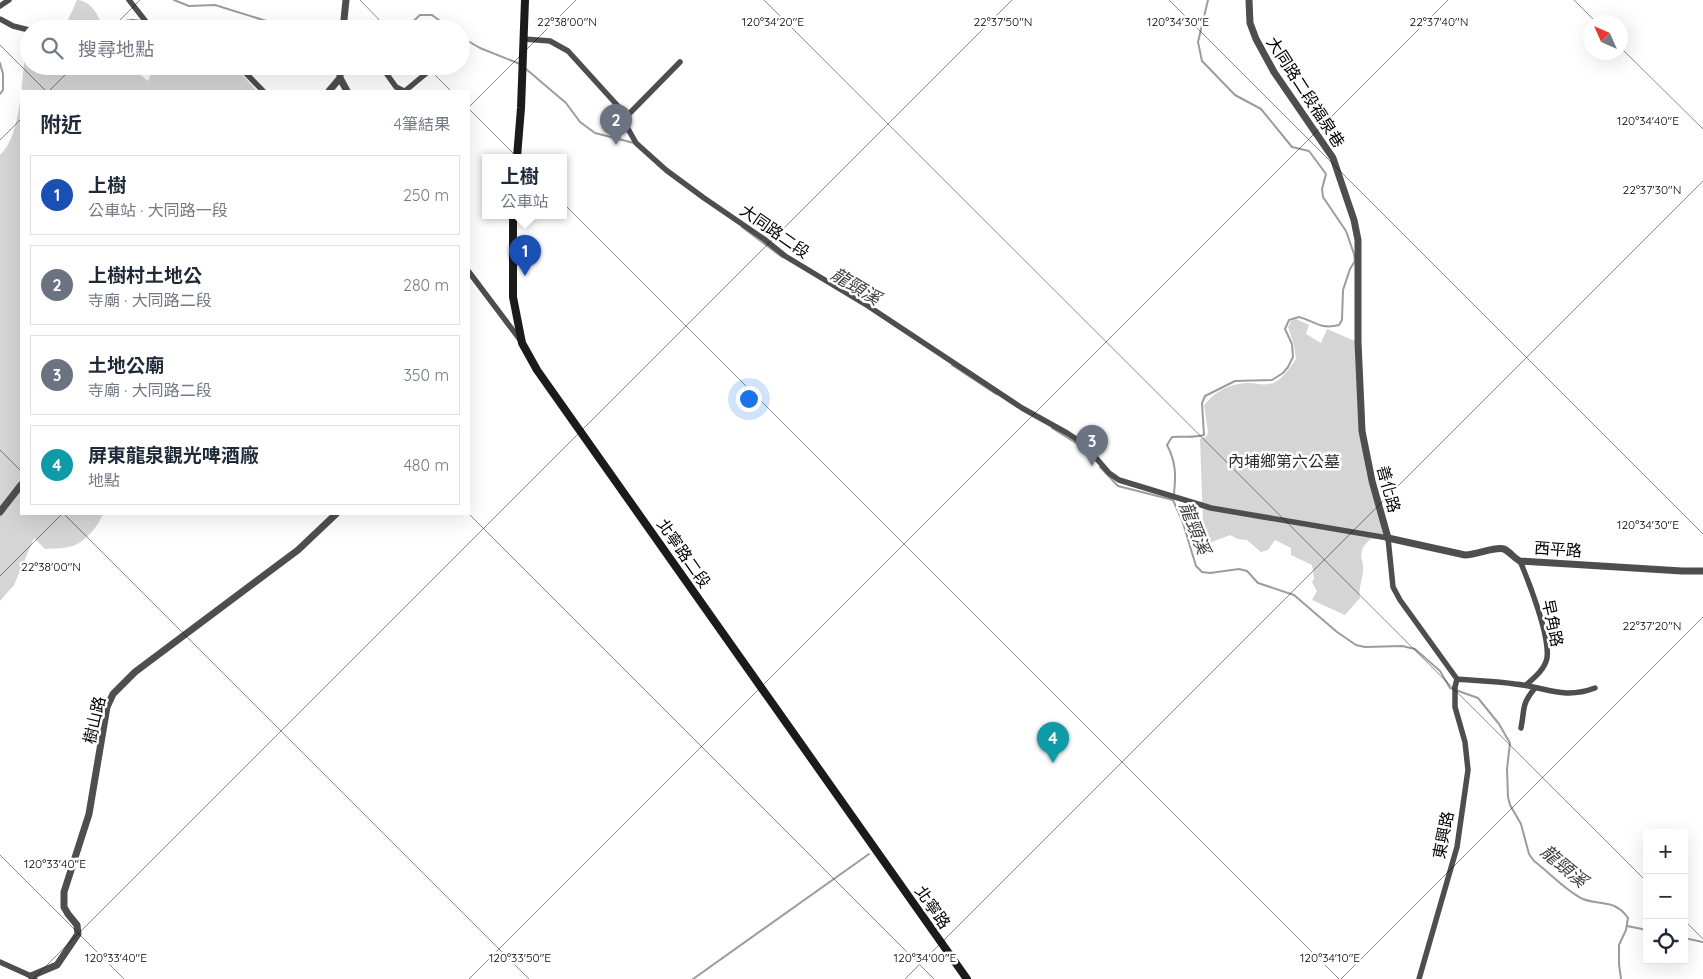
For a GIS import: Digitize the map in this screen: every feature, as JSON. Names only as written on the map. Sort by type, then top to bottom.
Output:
[{"type":"main road","points":[[517,154],[525,0]]},
{"type":"main road","points":[[513,219],[513,297],[522,343]]},
{"type":"main road","name":"北寧路二段","points":[[522,343],[537,370],[665,549],[876,852]]},
{"type":"main road","name":"北寧路","points":[[876,852],[967,979]]},
{"type":"street","points":[[0,6],[8,0]]},
{"type":"street","points":[[129,0],[145,20]]},
{"type":"street","points":[[344,20],[346,0]]},
{"type":"street","name":"大同路二段福泉巷","points":[[1249,0],[1250,24],[1256,39],[1274,72],[1333,158],[1357,233],[1358,286]]},
{"type":"street","points":[[0,20],[20,28]]},
{"type":"street","name":"大同路二段","points":[[524,39],[550,41],[568,51],[627,116],[627,127],[636,143],[666,170],[764,239],[784,256],[875,310],[1022,408],[1084,444],[1109,473],[1119,480],[1210,508],[1388,538]]},
{"type":"street","points":[[627,116],[680,62]]},
{"type":"street","points":[[248,75],[262,90]]},
{"type":"street","points":[[387,75],[396,87],[402,90]]},
{"type":"street","points":[[405,90],[424,75]]},
{"type":"street","points":[[330,90],[340,78],[346,90]]},
{"type":"street","name":"北寧路二段","points":[[470,273],[522,343]]},
{"type":"street","name":"善化路","points":[[1358,286],[1358,376],[1362,431],[1372,481],[1388,538],[1393,587],[1400,600],[1457,679]]},
{"type":"street","points":[[0,512],[20,486]]},
{"type":"street","name":"樹山路","points":[[33,977],[57,965],[78,934],[77,925],[64,907],[64,892],[89,814],[106,716],[113,694],[135,672],[298,550],[335,515]]},
{"type":"street","name":"西平路","points":[[1388,538],[1475,556],[1498,548],[1507,550],[1520,561],[1703,571]]},
{"type":"street","name":"早角路","points":[[1520,561],[1535,601],[1545,639],[1547,658],[1540,672],[1526,686]]},
{"type":"street","points":[[1457,679],[1526,686],[1566,694],[1582,693],[1595,688]]},
{"type":"street","name":"東興路","points":[[1419,979],[1457,847],[1468,770],[1464,742],[1455,707],[1454,694],[1457,679]]},
{"type":"street","points":[[1521,728],[1525,699],[1535,688]]},
{"type":"street","points":[[0,962],[33,977]]},
{"type":"green space","points":[[77,0],[90,5],[100,20],[68,20]]},
{"type":"green space","points":[[23,75],[141,75],[148,81],[150,75],[242,75],[256,90],[21,90]]},
{"type":"green space","points":[[20,101],[20,515],[102,515],[90,534],[75,545],[45,549],[34,538],[14,585],[0,601],[0,155],[12,135]]},
{"type":"green space","name":"內埔鄉第六公墓","points":[[1296,319],[1309,325],[1306,334],[1321,343],[1327,329],[1355,341],[1359,430],[1368,480],[1387,541],[1378,538],[1371,539],[1362,549],[1363,571],[1360,598],[1345,615],[1312,600],[1317,591],[1312,582],[1314,579],[1312,565],[1291,555],[1291,548],[1275,540],[1268,550],[1261,552],[1247,540],[1238,539],[1230,535],[1207,544],[1203,523],[1200,439],[1207,436],[1208,432],[1204,405],[1225,388],[1245,383],[1269,384],[1281,378],[1296,359],[1288,327],[1291,321]]},
{"type":"waterway","points":[[174,0],[189,6],[215,5],[263,20]]},
{"type":"waterway","points":[[1174,494],[1175,469],[1167,445],[1172,437],[1204,435],[1202,403],[1205,396],[1235,381],[1272,380],[1283,373],[1293,357],[1292,344],[1285,329],[1289,320],[1299,317],[1322,326],[1339,325],[1342,320],[1343,290],[1350,269],[1355,261],[1346,231],[1323,197],[1322,189],[1326,174],[1309,151],[1292,147],[1261,109],[1235,95],[1202,61],[1198,42],[1208,0]]},
{"type":"waterway","points":[[415,20],[420,15],[432,15],[439,20]]},
{"type":"waterway","points":[[470,42],[520,64]]},
{"type":"waterway","points":[[0,63],[3,74],[3,90],[0,94]]},
{"type":"waterway","points":[[526,69],[566,103],[580,122],[595,133],[634,143]]},
{"type":"waterway","name":"龍頸溪","points":[[742,227],[782,257]]},
{"type":"waterway","name":"龍頸溪","points":[[952,365],[996,394]]},
{"type":"waterway","name":"龍頸溪","points":[[1052,428],[1079,445],[1090,456]]},
{"type":"waterway","name":"龍頸溪","points":[[1100,467],[1118,486],[1173,500],[1183,523],[1196,566],[1202,572],[1210,573],[1239,569],[1247,571],[1258,583],[1294,595],[1337,632],[1356,645],[1365,647],[1402,646],[1415,649],[1440,671],[1450,688],[1478,698],[1499,724],[1510,743],[1507,769],[1508,797],[1510,805],[1521,824],[1529,854],[1534,861],[1577,896],[1590,901],[1613,905],[1628,918],[1626,930],[1619,945],[1621,979]]},
{"type":"waterway","points":[[693,979],[869,854]]},
{"type":"waterway","points":[[1627,926],[1643,929]]},
{"type":"waterway","points":[[1688,939],[1703,942]]},
{"type":"place","name":"上樹村土地公","points":[[616,145]]},
{"type":"place","name":"上樹","points":[[525,276]]},
{"type":"place","name":"土地公廟","points":[[1092,466]]},
{"type":"place","name":"屏東龍泉觀光啤酒廠","points":[[1053,763]]}]
